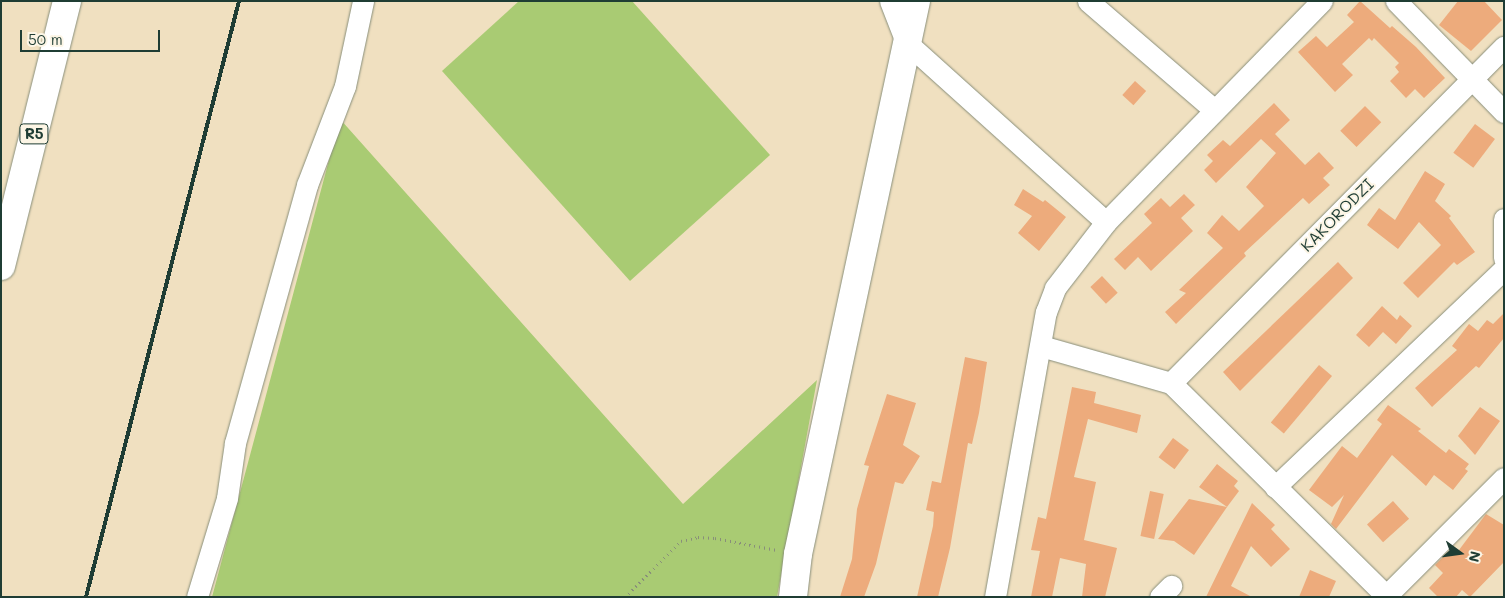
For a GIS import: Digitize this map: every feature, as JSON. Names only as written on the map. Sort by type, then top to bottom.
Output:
[{"type":"main road","name":"R5","points":[[1,266],[67,1]]},
{"type":"main road","points":[[792,597],[798,554],[916,1]]},
{"type":"street","points":[[197,597],[227,498],[236,443],[307,185],[345,86],[363,1]]},
{"type":"street","points":[[890,1],[906,42],[1106,222]]},
{"type":"street","points":[[1088,1],[1213,109]]},
{"type":"street","points":[[995,597],[1046,312],[1055,288],[1106,222],[1213,109],[1322,1]]},
{"type":"street","points":[[1396,1],[1470,80],[1504,112]]},
{"type":"street","name":"KAKORODZI","points":[[1170,383],[1504,48]]},
{"type":"street","points":[[1504,219],[1504,258]]},
{"type":"street","points":[[1275,487],[1504,269]]},
{"type":"street","points":[[1041,346],[1170,383],[1386,597],[1504,478]]},
{"type":"path","points":[[625,597],[680,541],[698,537],[798,554]]},
{"type":"green space","points":[[519,1],[632,1],[770,155],[630,281],[442,71]]},
{"type":"green space","points":[[340,119],[683,504],[817,380],[777,597],[212,597]]},
{"type":"building","points":[[1360,1],[1390,28],[1392,26],[1416,47],[1445,78],[1424,98],[1415,89],[1406,98],[1390,81],[1399,72],[1395,67],[1399,63],[1374,38],[1372,41],[1369,38],[1342,64],[1353,75],[1335,92],[1298,52],[1316,36],[1327,47],[1354,22],[1347,15]]},
{"type":"building","points":[[1458,1],[1484,1],[1502,20],[1471,51],[1439,25]]},
{"type":"building","points":[[1135,81],[1146,91],[1133,105],[1122,95]]},
{"type":"building","points":[[1274,103],[1290,120],[1275,134],[1305,165],[1319,152],[1334,168],[1323,178],[1330,185],[1309,204],[1303,198],[1244,253],[1246,256],[1176,324],[1165,312],[1186,293],[1179,290],[1223,248],[1207,233],[1222,215],[1239,231],[1264,206],[1246,187],[1276,153],[1261,139],[1216,183],[1204,170],[1213,161],[1207,155],[1223,140],[1230,146]]},
{"type":"building","points":[[1365,106],[1381,122],[1357,147],[1340,131]]},
{"type":"building","points":[[1475,124],[1495,139],[1473,168],[1453,153]]},
{"type":"building","points":[[1425,171],[1445,184],[1435,201],[1451,216],[1449,218],[1475,252],[1457,265],[1454,262],[1418,298],[1403,283],[1441,245],[1419,222],[1398,249],[1367,225],[1379,208],[1395,220]]},
{"type":"building","points":[[1023,189],[1043,202],[1045,200],[1066,217],[1039,251],[1018,233],[1032,216],[1014,205]]},
{"type":"building","points":[[1184,194],[1195,205],[1181,218],[1193,231],[1151,271],[1138,257],[1125,270],[1114,259],[1152,223],[1144,214],[1161,198],[1170,207]]},
{"type":"building","points":[[1338,262],[1353,278],[1240,391],[1223,372]]},
{"type":"building","points":[[1102,276],[1118,293],[1106,304],[1090,287]]},
{"type":"building","points":[[1382,306],[1397,320],[1400,315],[1412,326],[1396,344],[1383,332],[1369,347],[1356,335]]},
{"type":"building","points":[[1504,313],[1504,338],[1479,368],[1476,366],[1432,407],[1415,388],[1457,350],[1452,346],[1469,324],[1478,331],[1487,320],[1493,324]]},
{"type":"building","points":[[965,357],[987,362],[979,413],[972,444],[968,443],[950,548],[938,597],[917,597],[933,526],[934,512],[926,510],[932,481],[941,483]]},
{"type":"building","points":[[1319,365],[1332,376],[1284,433],[1271,422]]},
{"type":"building","points":[[1072,387],[1096,392],[1094,403],[1141,415],[1137,433],[1088,419],[1074,477],[1096,482],[1084,540],[1117,548],[1105,597],[1082,597],[1086,564],[1060,558],[1052,597],[1031,597],[1040,551],[1031,550],[1038,517],[1046,519]]},
{"type":"building","points":[[887,394],[916,403],[903,445],[920,456],[903,484],[895,482],[876,564],[864,597],[840,597],[852,559],[857,509],[869,466],[864,465]]},
{"type":"building","points":[[1388,405],[1421,429],[1418,431],[1446,453],[1449,449],[1469,464],[1465,469],[1468,471],[1453,490],[1434,475],[1426,486],[1392,455],[1336,529],[1331,524],[1344,495],[1332,507],[1309,490],[1342,446],[1357,458],[1382,424],[1377,420]]},
{"type":"building","points":[[1480,407],[1500,421],[1475,455],[1458,436]]},
{"type":"building","points":[[1173,438],[1189,450],[1175,469],[1159,457]]},
{"type":"building","points":[[1217,464],[1238,481],[1234,486],[1239,491],[1227,507],[1199,487]]},
{"type":"building","points":[[1150,491],[1164,494],[1154,539],[1140,536]]},
{"type":"building","points":[[1189,499],[1227,507],[1194,555],[1174,541],[1158,539]]},
{"type":"building","points":[[1393,501],[1409,519],[1383,542],[1367,524]]},
{"type":"building","points":[[1252,503],[1275,525],[1271,529],[1290,549],[1271,567],[1251,546],[1231,586],[1252,597],[1206,597]]},
{"type":"building","points":[[1486,514],[1504,525],[1504,562],[1470,597],[1462,590],[1456,597],[1438,597],[1429,588],[1443,573],[1435,565],[1451,549],[1456,554]]},
{"type":"building","points":[[1310,570],[1336,581],[1329,597],[1299,597]]},
{"type":"railway","points":[[86,597],[239,1]]}]
